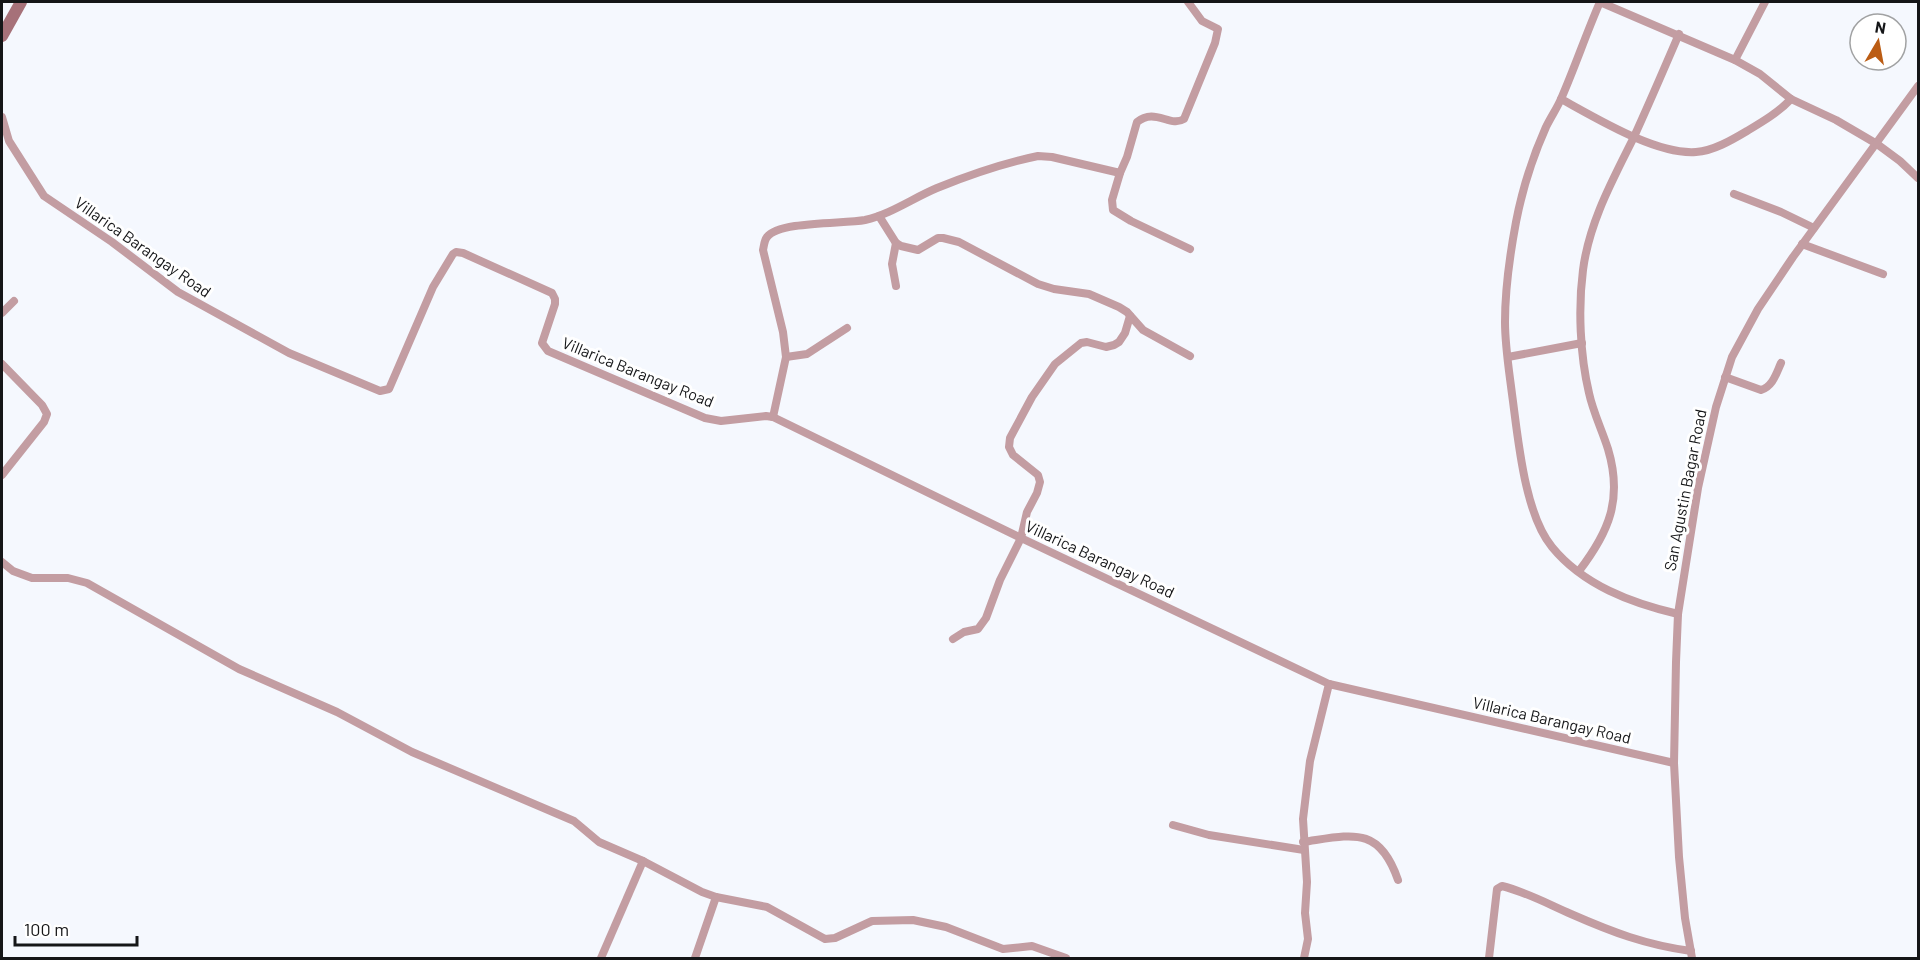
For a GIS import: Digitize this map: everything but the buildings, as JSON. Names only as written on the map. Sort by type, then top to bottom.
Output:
[{"type":"street","points":[[2,36],[21,2]]},
{"type":"street","points":[[1188,2],[1202,21],[1218,29],[1215,43],[1184,119],[1179,122],[1149,116],[1137,122],[1112,200],[1113,210],[1190,249]]},
{"type":"street","points":[[1678,614],[1633,602],[1603,588],[1579,572],[1551,546],[1540,526],[1530,497],[1518,440],[1505,322],[1516,221],[1529,173],[1546,128],[1561,99],[1600,2],[1735,60],[1760,74],[1791,99],[1836,120],[1877,144],[1918,178]]},
{"type":"street","points":[[1735,60],[1763,2]]},
{"type":"street","points":[[1579,572],[1605,531],[1615,485],[1614,468],[1589,393],[1582,343],[1580,301],[1583,268],[1592,230],[1609,186],[1679,34]]},
{"type":"street","name":"San Agustin Bagar Road","points":[[1692,955],[1685,918],[1679,857],[1674,763],[1678,614],[1698,488],[1716,407],[1732,357],[1758,309],[1802,244],[1918,86]]},
{"type":"street","points":[[1561,99],[1633,138],[1673,149],[1696,152],[1733,139],[1779,110],[1791,99]]},
{"type":"street","name":"Villarica Barangay Road","points":[[2,117],[9,141],[44,196],[112,242],[186,297],[288,353],[351,381],[380,391],[389,389],[433,287],[453,254],[459,252],[552,293],[555,304],[542,342],[548,351],[705,418],[721,421],[773,417],[1329,684],[1674,763]]},
{"type":"street","points":[[773,417],[786,357],[783,332],[763,250],[766,238],[771,234],[782,229],[813,224],[849,223],[879,216],[935,189],[1038,156],[1052,157],[1120,173]]},
{"type":"street","points":[[1734,194],[1781,212],[1814,228]]},
{"type":"street","points":[[879,216],[896,243],[918,250],[938,238],[960,242],[1038,284],[1054,289],[1089,294],[1119,307],[1131,316],[1143,330],[1190,357]]},
{"type":"street","points":[[896,243],[892,264],[896,286]]},
{"type":"street","points":[[1802,244],[1883,274]]},
{"type":"street","points":[[2,313],[14,301]]},
{"type":"street","points":[[953,639],[964,632],[978,629],[986,618],[1021,538],[1024,520],[1037,493],[1040,482],[1035,471],[1010,451],[1009,443],[1038,386],[1055,364],[1083,342],[1114,345],[1122,338],[1131,316]]},
{"type":"street","points":[[786,357],[807,354],[847,328]]},
{"type":"street","points":[[1508,357],[1582,343]]},
{"type":"street","points":[[1725,377],[1761,390],[1768,387],[1781,363]]},
{"type":"street","points":[[2,364],[42,405],[47,414],[44,422],[2,475]]},
{"type":"street","points":[[2,562],[13,571],[32,578],[68,578],[87,583],[239,669],[337,712],[412,752],[574,821],[599,842],[643,861],[702,892],[766,907],[825,939],[835,938],[872,921],[913,920],[946,927],[1003,949],[1032,946],[1066,958]]},
{"type":"street","points":[[1304,958],[1308,939],[1305,919],[1307,882],[1303,819],[1307,778],[1329,684]]},
{"type":"street","points":[[1173,825],[1209,835],[1304,846],[1357,837],[1372,840],[1387,856],[1398,880]]},
{"type":"street","points":[[601,958],[643,861]]},
{"type":"street","points":[[1489,958],[1497,889],[1502,886],[1524,893],[1632,939],[1692,955]]},
{"type":"street","points":[[695,958],[716,897]]}]
